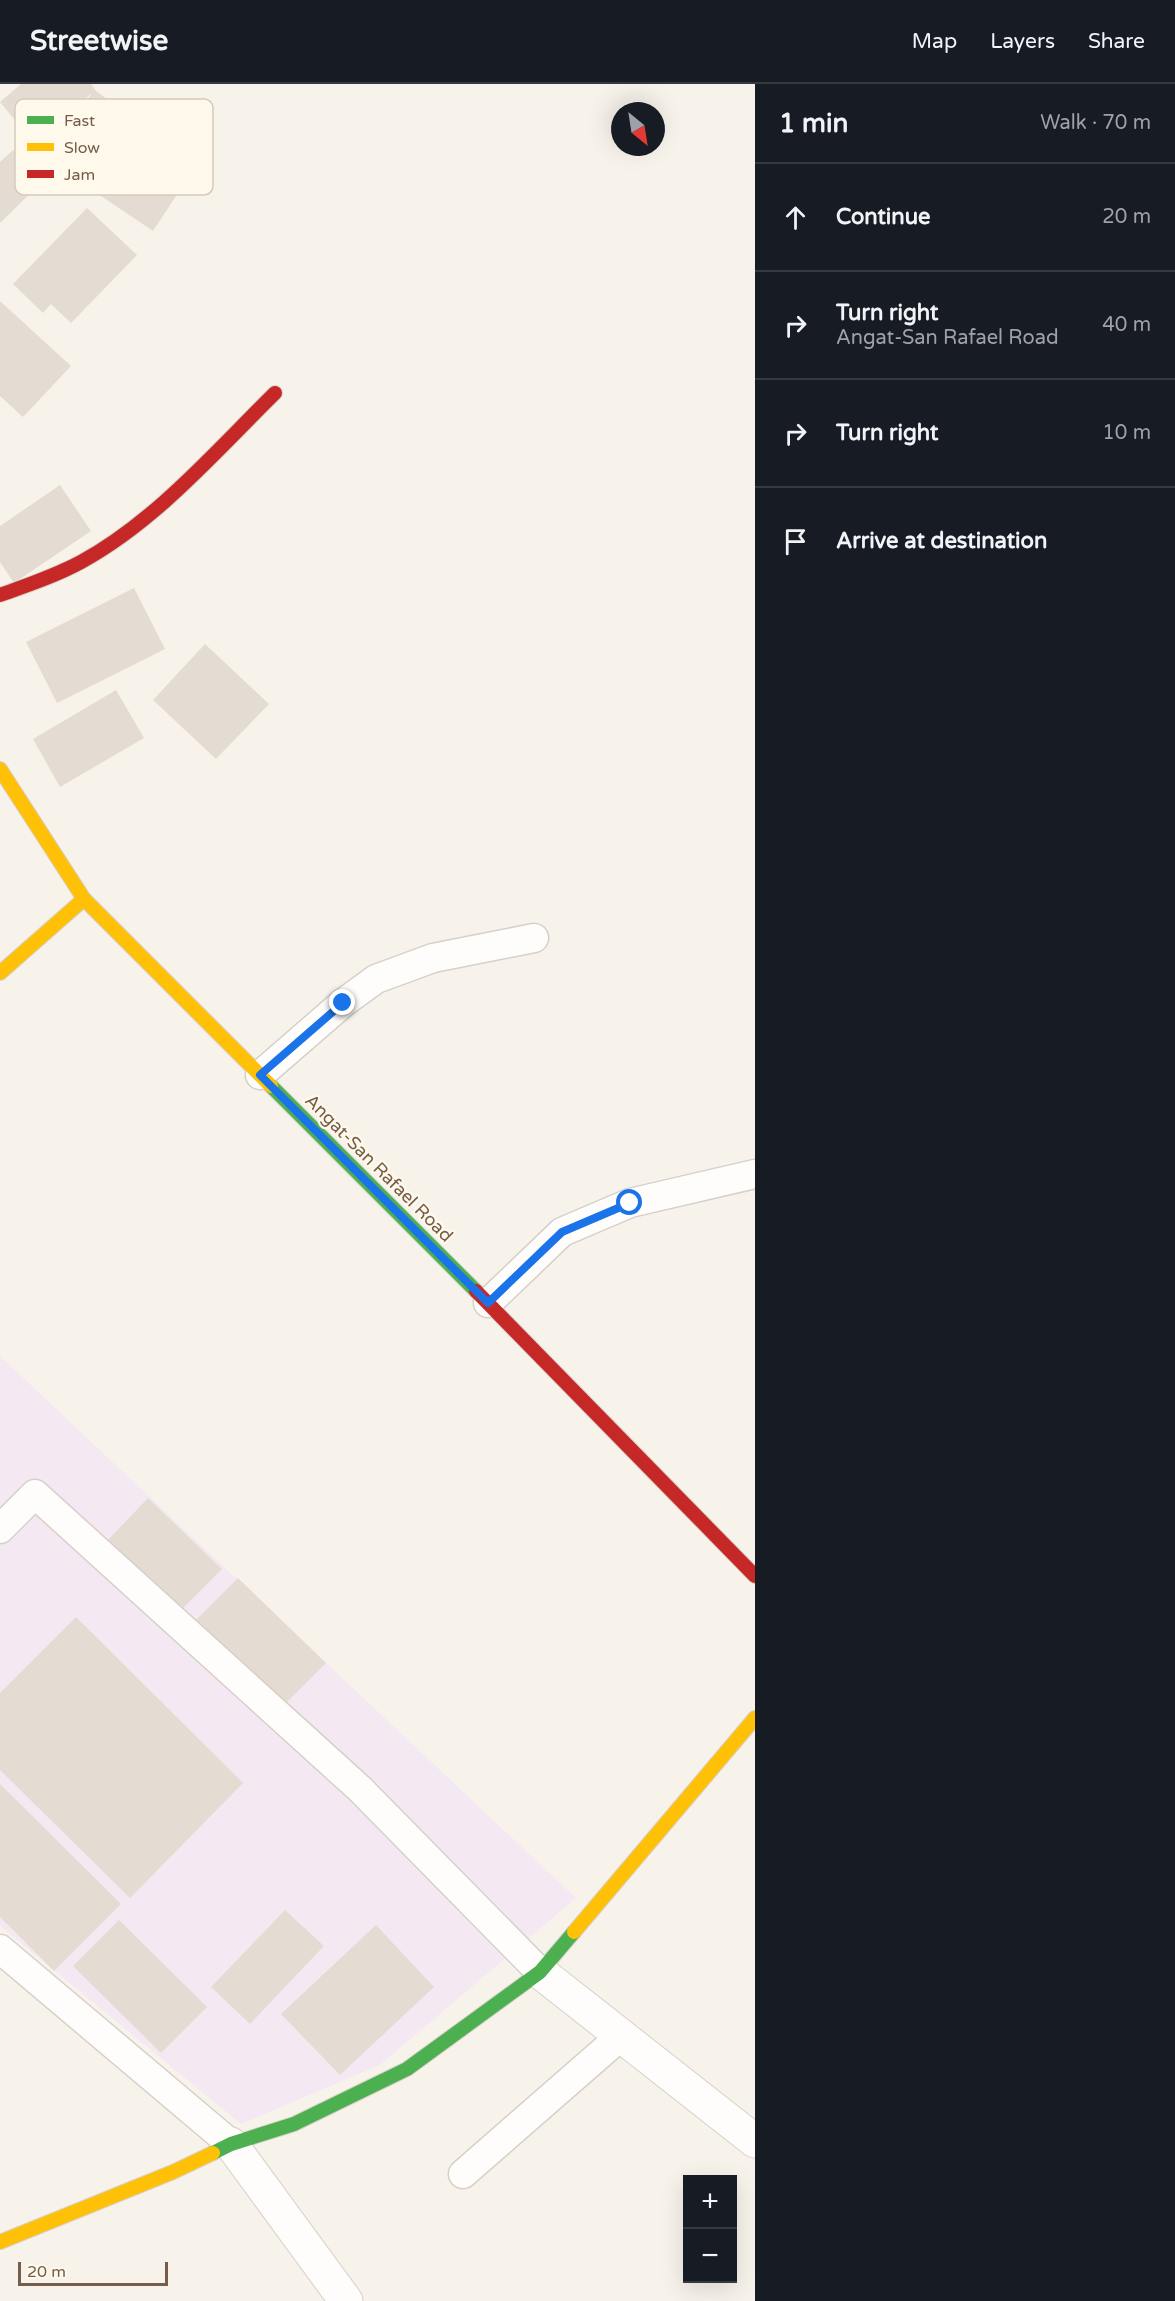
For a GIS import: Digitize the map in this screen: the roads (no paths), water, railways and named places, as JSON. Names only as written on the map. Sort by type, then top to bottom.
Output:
[{"type":"street","points":[[0,595],[43,580],[92,556],[131,528],[276,393]]},
{"type":"street","name":"Angat-San Rafael Road","points":[[0,769],[84,898],[488,1303],[755,1576]]},
{"type":"street","points":[[0,973],[84,898]]},
{"type":"street","points":[[0,2242],[173,2172],[231,2145],[294,2124],[407,2069],[540,1972],[755,1718]]},
{"type":"street","points":[[540,1972],[755,2141]]},
{"type":"street","points":[[231,2145],[346,2301]]},
{"type":"lane","points":[[260,1075],[343,1003],[376,979],[433,958],[534,938]]},
{"type":"lane","points":[[488,1303],[562,1232],[630,1203],[755,1174]]},
{"type":"lane","points":[[0,1529],[35,1494],[360,1789],[540,1972]]},
{"type":"lane","points":[[0,1949],[231,2145]]},
{"type":"lane","points":[[464,2174],[621,2036]]}]
